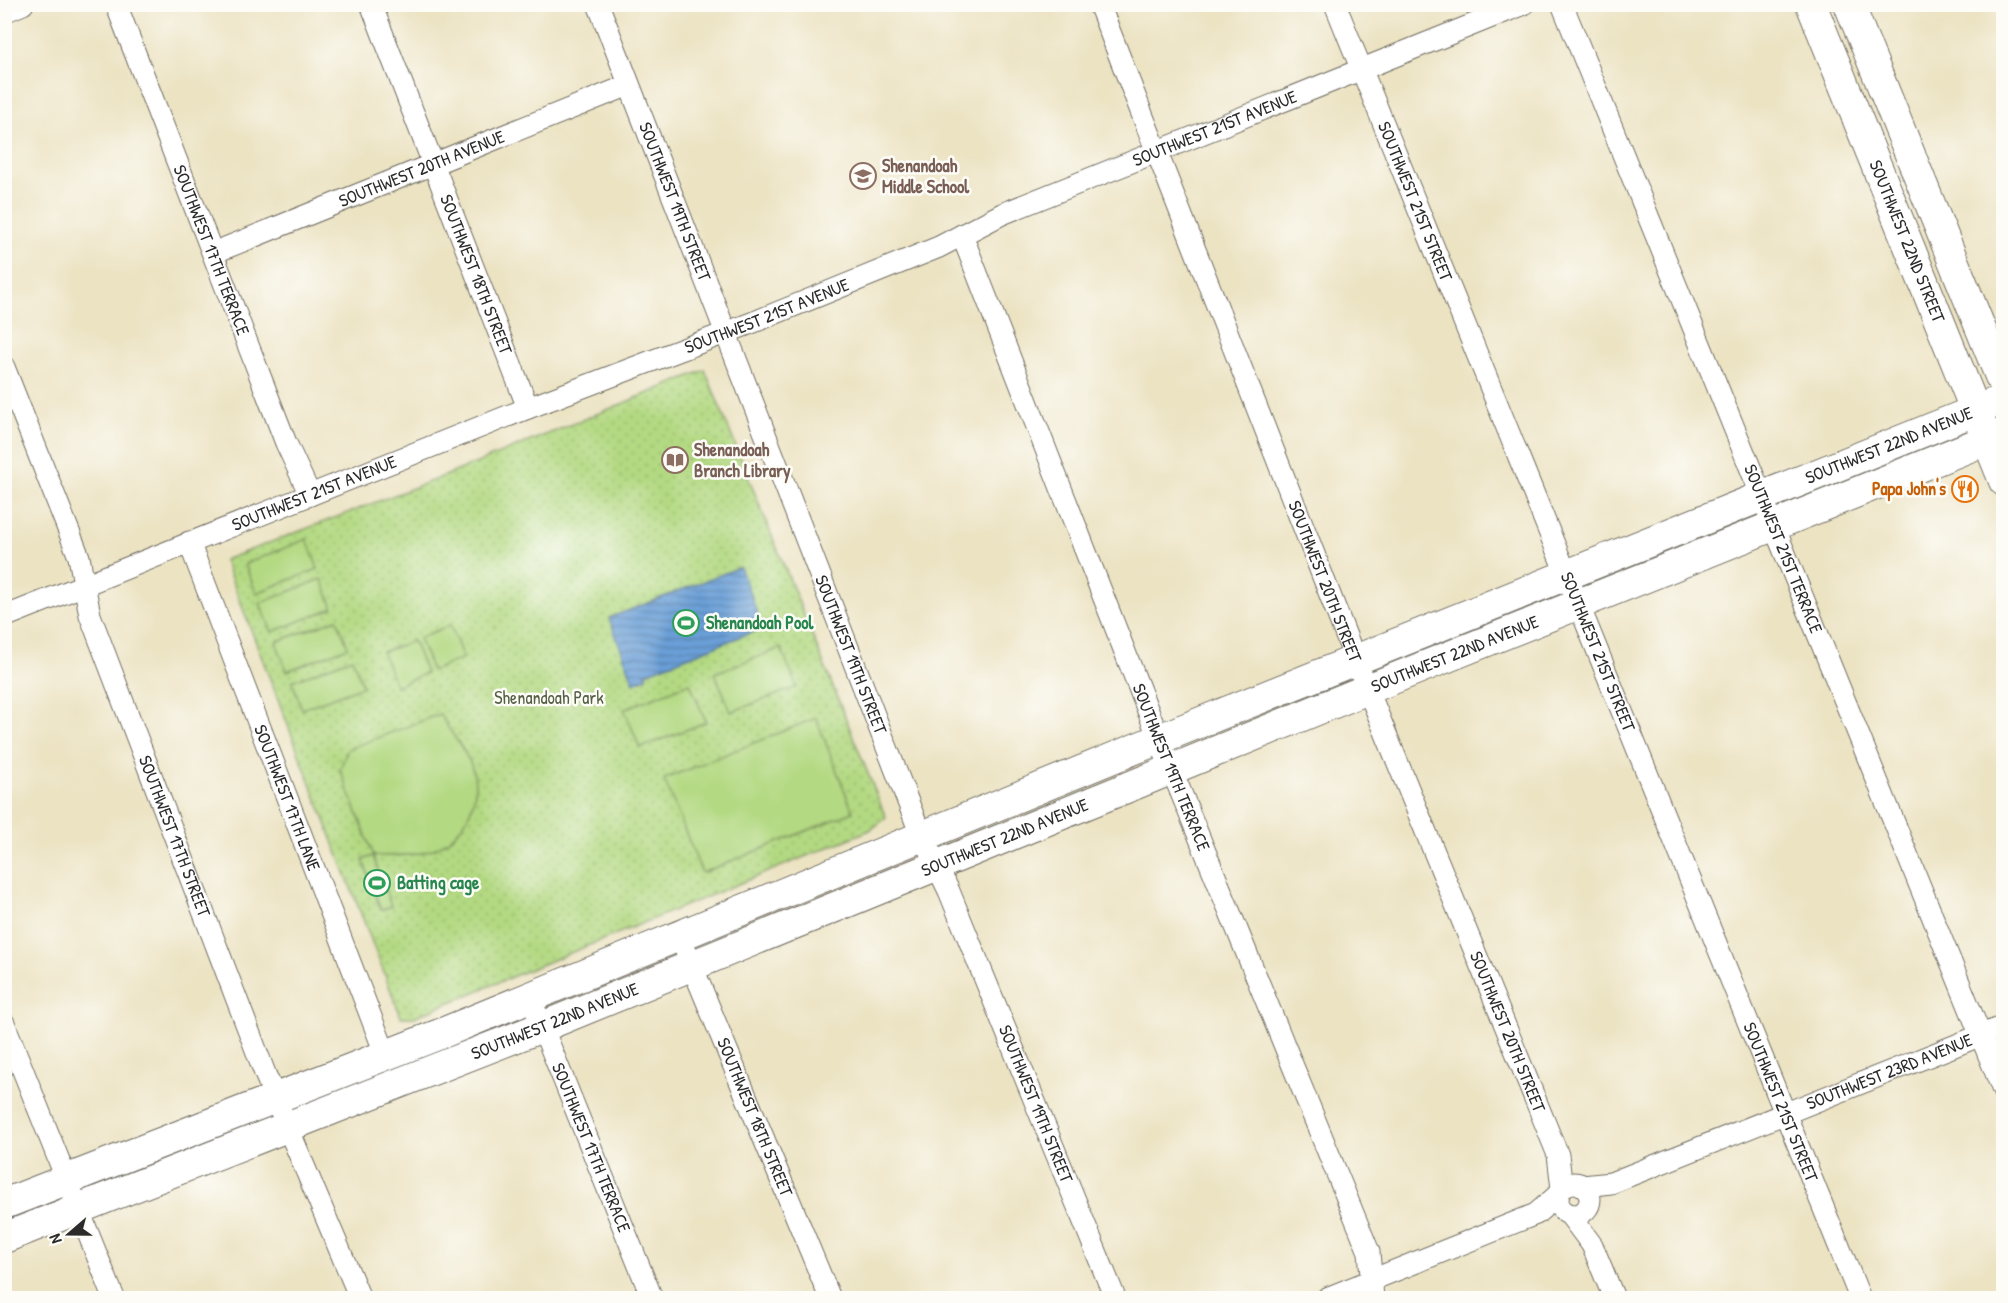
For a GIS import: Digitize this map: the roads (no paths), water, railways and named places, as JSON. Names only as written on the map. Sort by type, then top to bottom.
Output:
[{"type":"main road","name":"SOUTHWEST 22ND STREET","points":[[1811,4],[1975,411],[1995,436],[2004,481]]},
{"type":"main road","name":"SOUTHWEST 22ND STREET","points":[[1849,4],[2004,386]]},
{"type":"main road","name":"SOUTHWEST 22ND AVENUE","points":[[4,1204],[386,1056],[1159,739],[2004,399]]},
{"type":"main road","name":"SOUTHWEST 22ND AVENUE","points":[[4,1238],[542,1027],[937,867],[1171,769],[1995,436]]},
{"type":"street","points":[[4,12],[23,4]]},
{"type":"street","name":"SOUTHWEST 17TH TERRACE","points":[[116,4],[286,443],[310,495]]},
{"type":"street","name":"SOUTHWEST 18TH STREET","points":[[371,4],[528,408]]},
{"type":"street","name":"SOUTHWEST 19TH STREET","points":[[598,4],[923,837],[1115,1299]]},
{"type":"street","name":"SOUTHWEST 20TH STREET","points":[[1099,4],[1356,660],[1558,1155],[1614,1299]]},
{"type":"street","name":"SOUTHWEST 21ST STREET","points":[[1335,4],[1860,1299]]},
{"type":"street","name":"SOUTHWEST 21ST AVENUE","points":[[4,617],[725,332],[962,235],[1002,214],[1524,4]]},
{"type":"street","name":"SOUTHWEST 21ST TERRACE","points":[[1562,4],[2004,1093]]},
{"type":"street","name":"SOUTHWEST 20TH AVENUE","points":[[213,253],[629,85]]},
{"type":"street","name":"SOUTHWEST 19TH TERRACE","points":[[962,235],[1171,769],[1369,1252],[1372,1289]]},
{"type":"street","name":"SOUTHWEST 17TH STREET","points":[[4,367],[79,557],[90,615],[276,1098],[360,1299]]},
{"type":"street","name":"SOUTHWEST 17TH LANE","points":[[189,542],[386,1056]]},
{"type":"street","name":"SOUTHWEST 18TH STREET","points":[[680,937],[830,1299]]},
{"type":"street","name":"SOUTHWEST 17TH TERRACE","points":[[530,996],[652,1299]]},
{"type":"street","points":[[4,1023],[64,1179],[114,1299]]},
{"type":"street","name":"SOUTHWEST 23RD AVENUE","points":[[1327,1299],[1372,1289],[1536,1214],[1608,1184],[2004,1026]]},
{"type":"water","name":"Shenandoah Pool","points":[[740,567],[763,628],[646,673],[647,677],[634,683],[609,618]]},
{"type":"place","name":"Shenandoah Middle School","points":[[863,176]]},
{"type":"place","name":"Shenandoah Branch Library","points":[[675,460]]},
{"type":"place","name":"Papa John's","points":[[1965,489]]},
{"type":"place","name":"Shenandoah Pool","points":[[686,623]]},
{"type":"place","name":"Batting cage","points":[[377,883]]},
{"type":"park label","name":"Shenandoah Park","points":[[549,698]]}]
